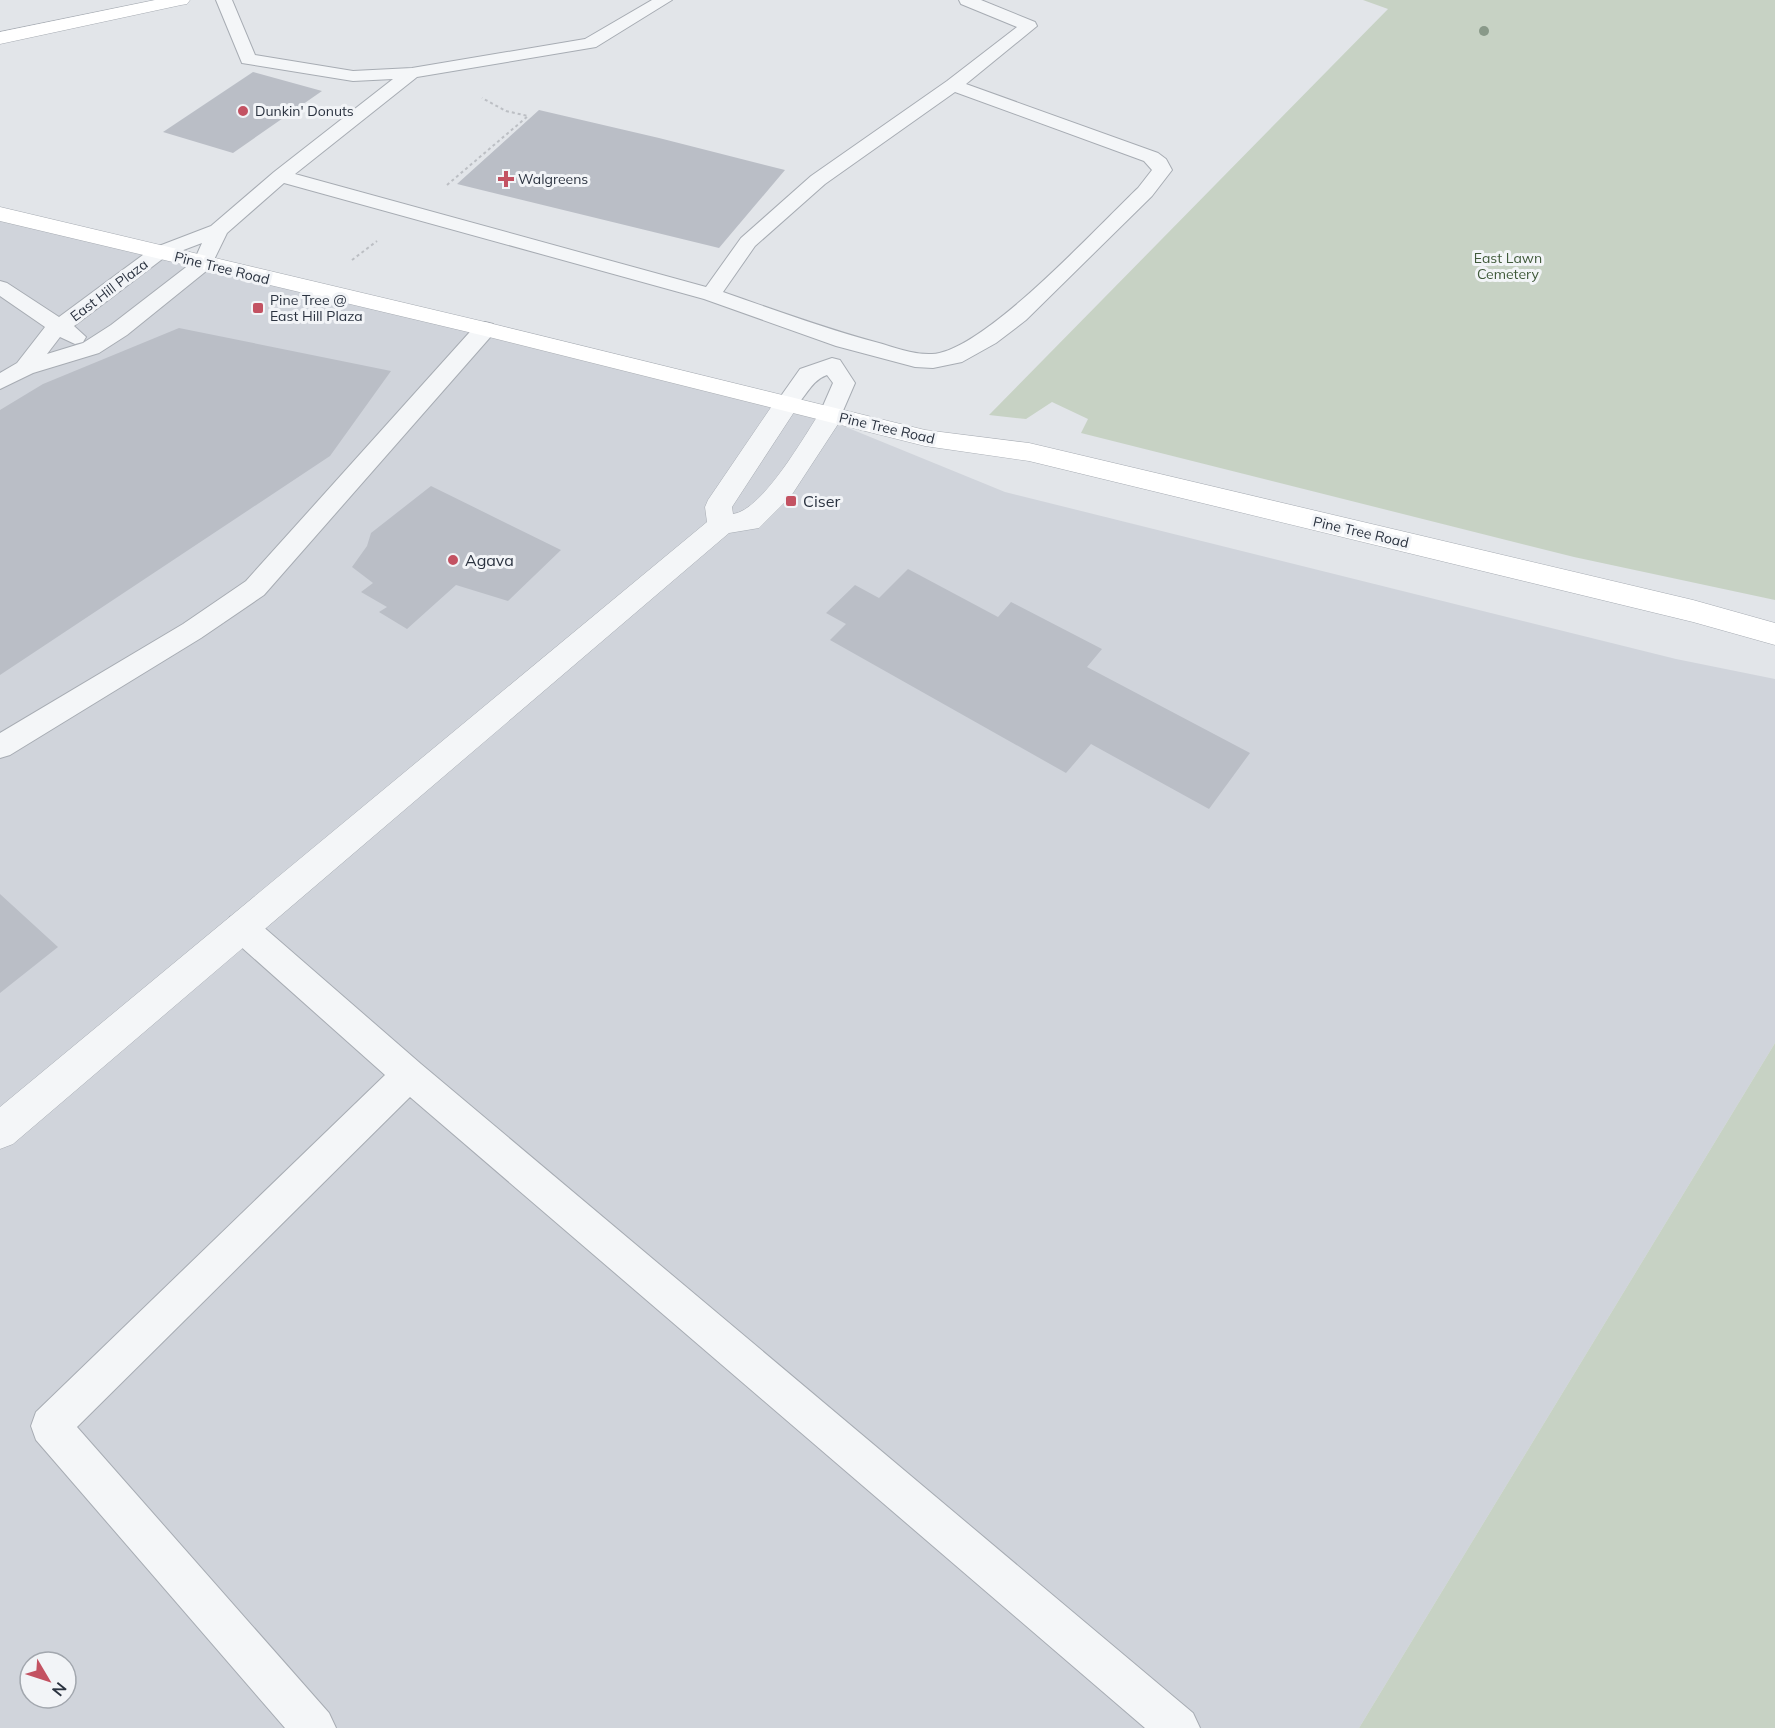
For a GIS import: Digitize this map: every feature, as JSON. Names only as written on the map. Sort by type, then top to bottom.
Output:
[{"type":"street","points":[[0,38],[181,0]]},
{"type":"street","name":"Pine Tree Road","points":[[0,214],[203,264],[485,329],[925,438],[1040,455],[1681,608],[1775,634]]},
{"type":"street","points":[[721,525],[718,507],[787,403]]},
{"type":"street","points":[[0,1131],[721,525],[749,521],[782,490],[831,415]]},
{"type":"lane","points":[[224,0],[248,59],[354,75],[412,73],[590,43],[664,0]]},
{"type":"lane","points":[[711,295],[748,242],[818,180],[953,85],[1029,26],[967,0]]},
{"type":"lane","points":[[203,264],[218,230],[281,176],[412,73]]},
{"type":"lane","points":[[281,176],[711,295],[844,341],[915,360],[933,361],[954,357],[971,349],[1018,315],[1145,192],[1162,170],[1159,163],[1151,157],[953,85]]},
{"type":"lane","name":"East Hill Plaza","points":[[25,368],[51,333],[158,253],[218,230]]},
{"type":"lane","name":"East Hill Plaza","points":[[0,382],[25,368],[91,348],[119,330],[203,264]]},
{"type":"lane","name":"East Hill Plaza","points":[[0,287],[91,348]]},
{"type":"lane","points":[[0,747],[192,631],[255,588],[485,329]]},
{"type":"lane","points":[[787,403],[808,374],[832,365],[844,341]]},
{"type":"lane","points":[[831,415],[844,383],[832,365]]},
{"type":"lane","points":[[241,927],[409,1075],[1178,1728]]},
{"type":"lane","points":[[314,1728],[50,1426],[409,1075]]},
{"type":"path","points":[[350,262],[414,213],[528,116],[506,111],[480,97]]},
{"type":"shaded area","points":[[0,214],[787,403],[1005,492],[1676,659],[1775,679],[1775,1043],[1359,1728],[0,1728]]},
{"type":"green space","name":"East Lawn Cemetery","points":[[1363,0],[1775,0],[1775,600],[1574,557],[1081,433],[1088,419],[1052,402],[1026,419],[989,415],[1388,9]]},
{"type":"green space","points":[[1775,1043],[1775,1728],[1359,1728]]},
{"type":"building","name":"Dunkin' Donuts","points":[[253,72],[322,91],[233,153],[163,132]]},
{"type":"building","points":[[539,110],[785,170],[719,248],[457,184]]},
{"type":"building","points":[[179,328],[391,371],[330,456],[0,675],[0,410],[43,384]]},
{"type":"building","name":"Agava","points":[[431,486],[561,550],[508,601],[456,585],[407,629],[379,612],[387,607],[361,592],[373,583],[352,567],[367,546],[371,533]]},
{"type":"building","points":[[908,569],[998,617],[1011,602],[1102,649],[1087,667],[1250,753],[1209,809],[1091,744],[1066,773],[830,640],[846,624],[826,613],[855,585],[879,598]]},
{"type":"building","points":[[0,894],[58,947],[0,993]]},
{"type":"place","name":"Dunkin' Donuts","points":[[243,111]]},
{"type":"place","name":"Walgreens","points":[[506,179]]},
{"type":"place","name":"Pine Tree @ East Hill Plaza","points":[[258,308]]},
{"type":"place","name":"Ciser","points":[[791,501]]},
{"type":"place","name":"Agava","points":[[453,560]]}]
